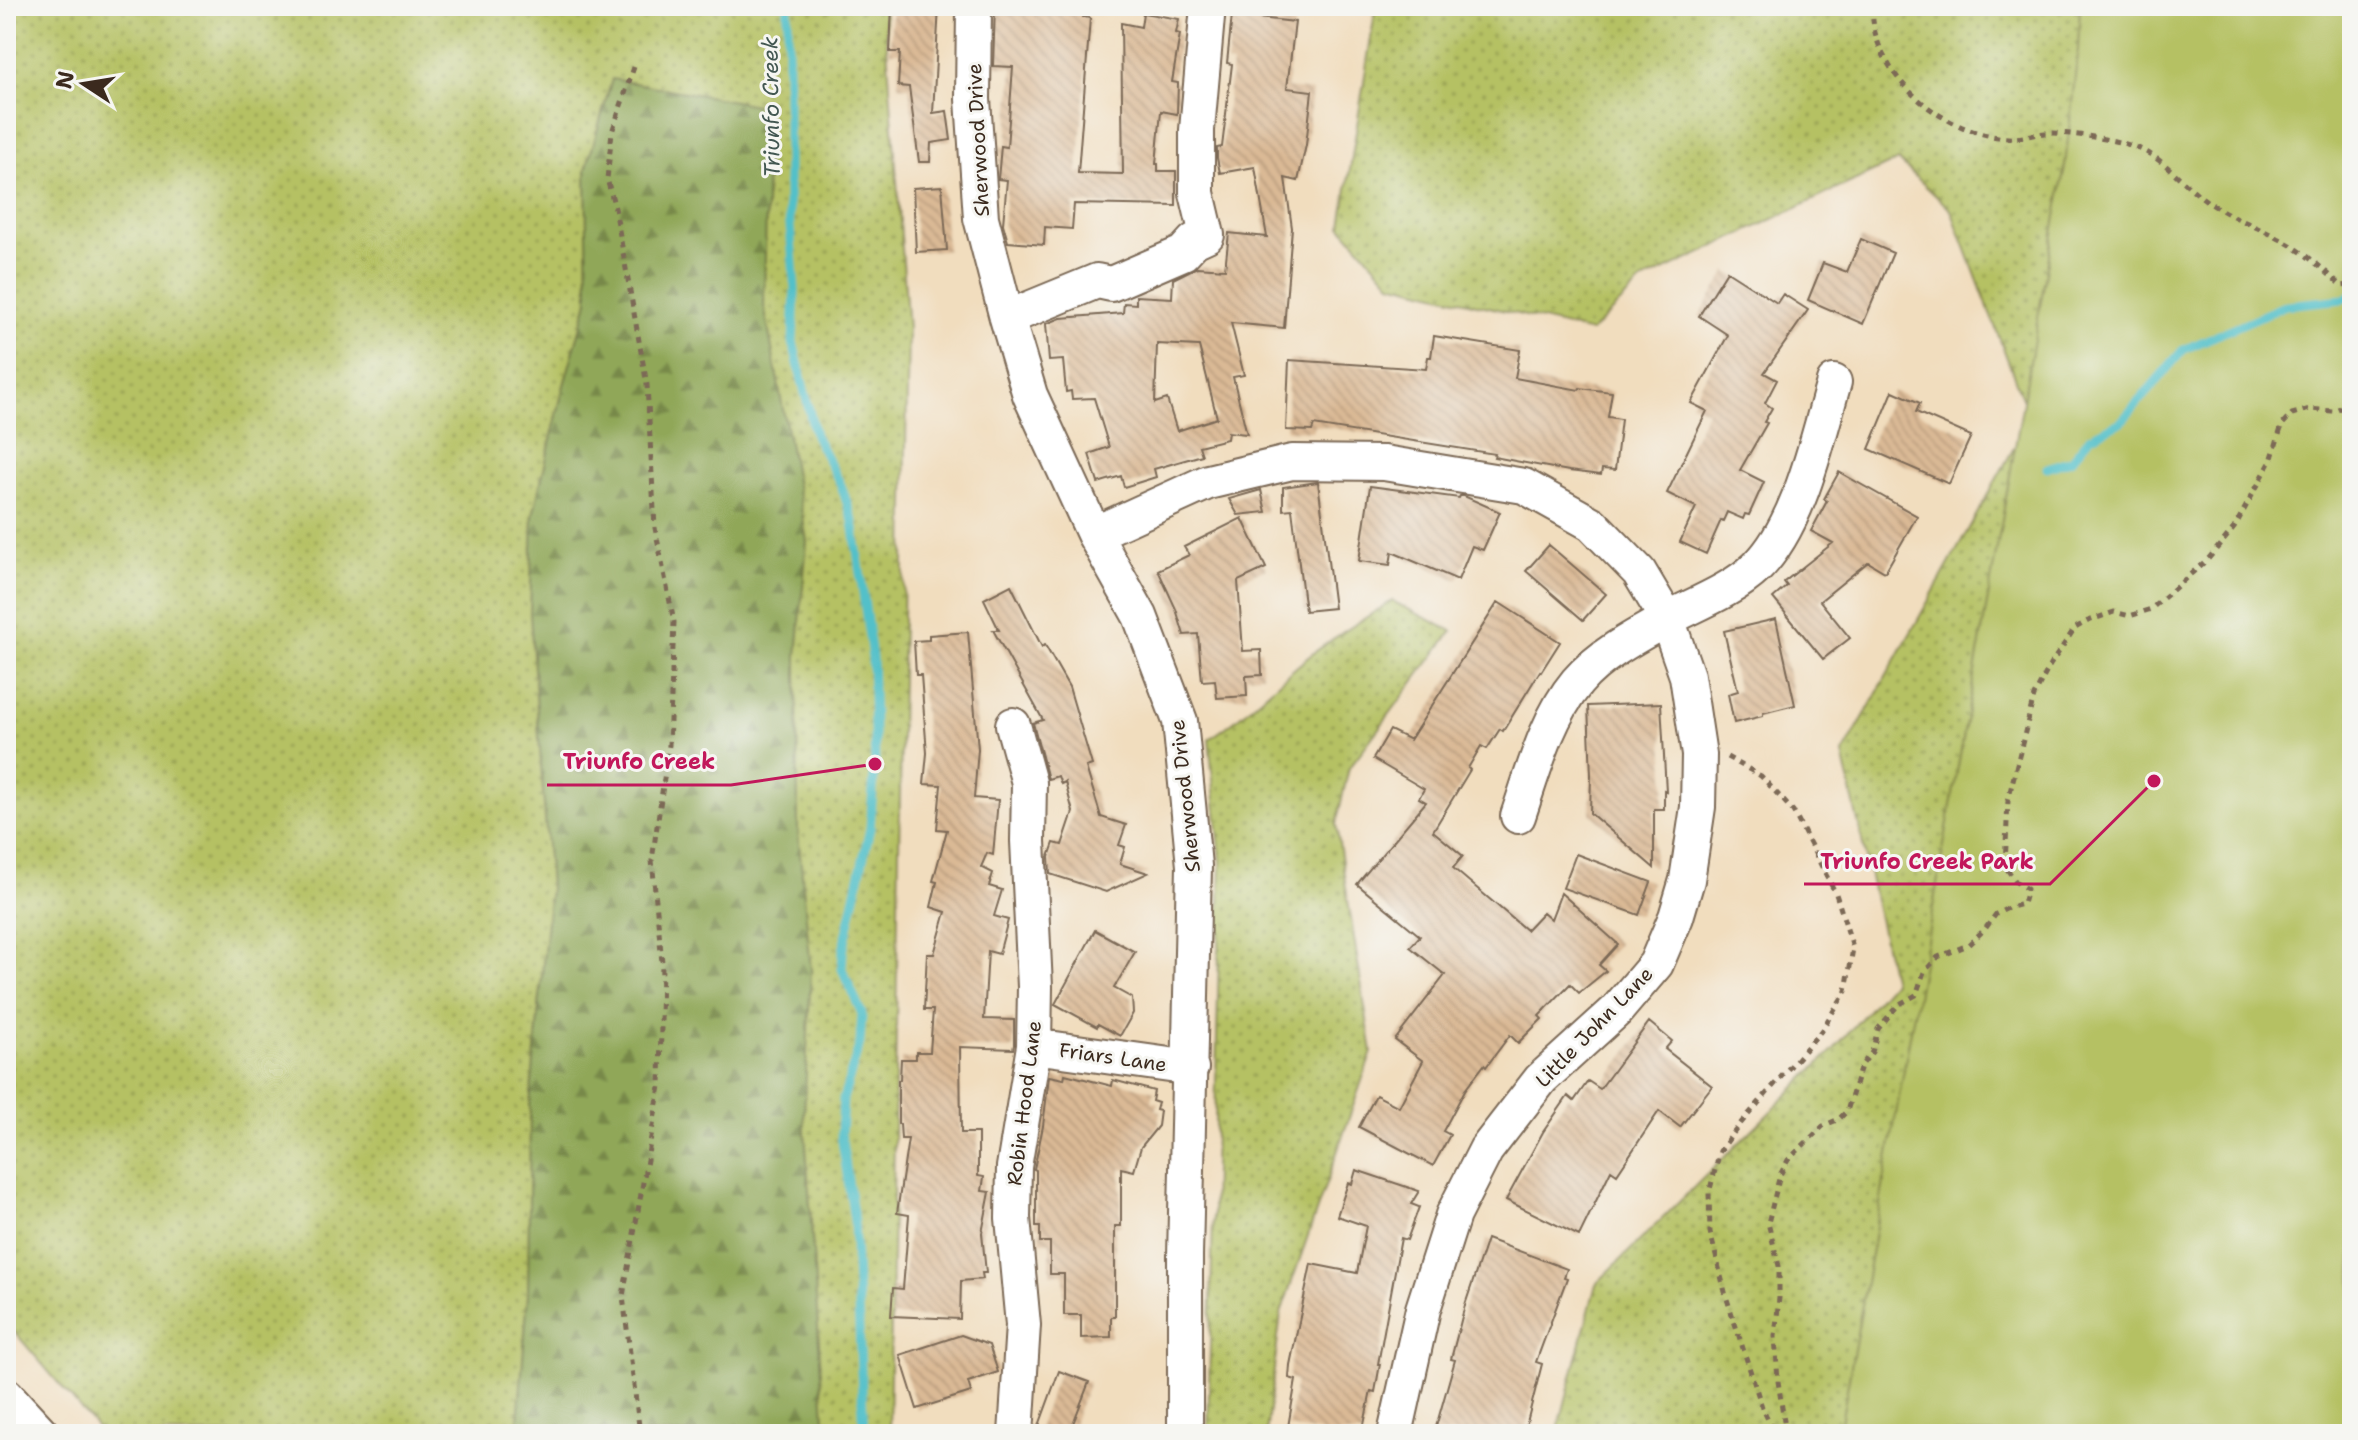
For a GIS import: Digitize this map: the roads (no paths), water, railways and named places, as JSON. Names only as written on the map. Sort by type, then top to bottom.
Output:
[{"type":"street","name":"Sherwood Drive","points":[[974,6],[973,99],[981,218],[1007,318],[1030,395],[1094,534],[1140,616],[1180,721],[1194,866],[1185,1256],[1185,1434]]},
{"type":"street","points":[[1007,318],[1097,281],[1111,284],[1183,253],[1200,238],[1197,130],[1208,6]]},
{"type":"street","points":[[1518,816],[1542,745],[1577,682],[1627,641],[1722,591],[1757,567],[1791,521],[1834,382]]},
{"type":"street","name":"Little John Lane","points":[[1094,534],[1208,482],[1292,462],[1384,463],[1524,486],[1592,524],[1639,572],[1667,619],[1687,676],[1699,755],[1698,807],[1687,880],[1676,917],[1656,964],[1616,1011],[1541,1079],[1486,1150],[1453,1215],[1440,1255],[1423,1309],[1395,1434]]},
{"type":"street","name":"Robin Hood Lane","points":[[1013,725],[1029,783],[1028,841],[1035,987],[1034,1046],[1014,1167],[1013,1218],[1023,1325],[1016,1434]]},
{"type":"street","name":"Friars Lane","points":[[1034,1046],[1191,1068]]},
{"type":"street","points":[[6,1395],[42,1434]]},
{"type":"waterway","name":"Triunfo Creek","points":[[788,6],[788,201],[795,289],[793,342],[815,435],[841,485],[853,521],[872,658],[875,764],[870,828],[843,951],[842,969],[862,1014],[860,1043],[843,1099],[841,1134],[854,1220],[864,1434]]},
{"type":"waterway","points":[[2047,468],[2071,460],[2090,437],[2121,422],[2183,350],[2286,305],[2344,299],[2352,295]]},
{"type":"place","name":"Triunfo Creek","points":[[875,764]]},
{"type":"place","name":"Triunfo Creek Park","points":[[2154,781]]}]
